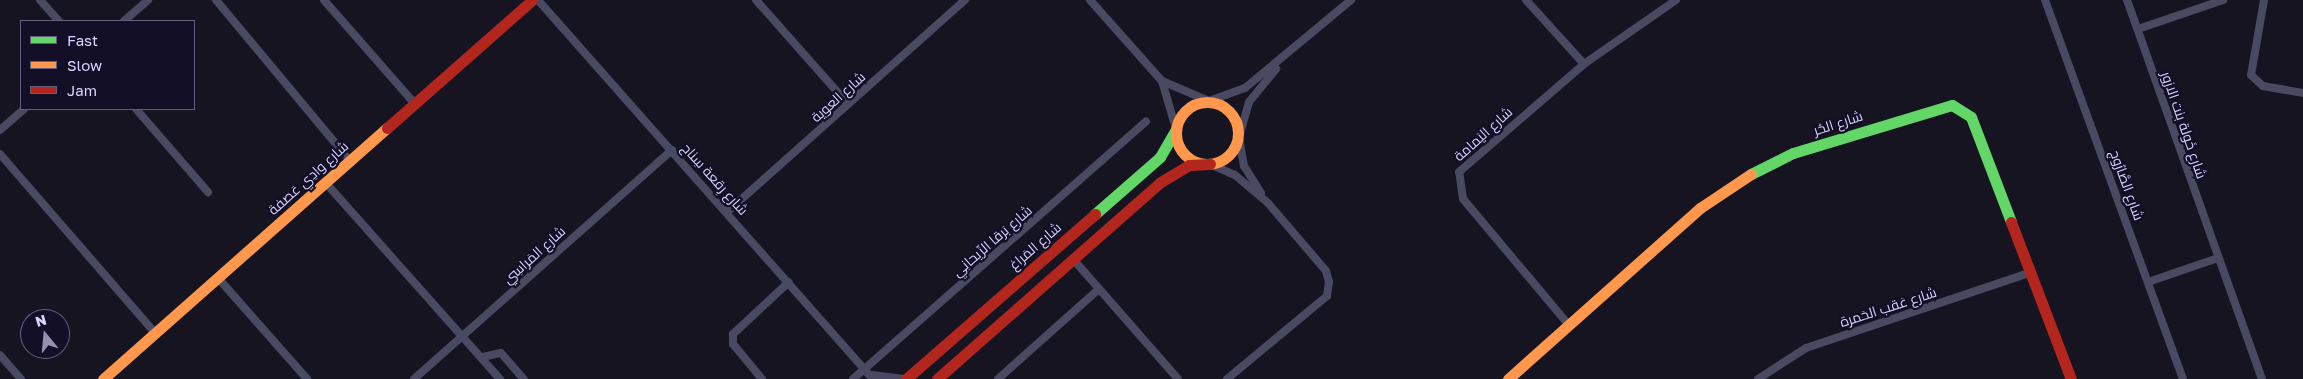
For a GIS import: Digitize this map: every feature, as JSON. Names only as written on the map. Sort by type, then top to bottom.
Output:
[{"type":"street","points":[[40,0],[58,20]]},
{"type":"street","points":[[125,20],[148,0]]},
{"type":"street","points":[[216,0],[350,160]]},
{"type":"street","points":[[324,0],[415,104]]},
{"type":"street","name":"شارع وادِي عَصفة","points":[[104,379],[532,0]]},
{"type":"street","name":"شارع رِقعة سِناح","points":[[538,0],[872,377],[905,379]]},
{"type":"street","points":[[756,0],[848,104]]},
{"type":"street","name":"شارع العوية","points":[[727,212],[965,0]]},
{"type":"street","points":[[1090,0],[1162,81],[1232,112],[1244,166],[1268,203],[1326,271],[1327,296],[1227,379]]},
{"type":"street","points":[[1176,129],[1187,108],[1245,88],[1285,59],[1351,0]]},
{"type":"street","points":[[1526,0],[1584,64]]},
{"type":"street","name":"شارع اليَمامة","points":[[1568,324],[1463,199],[1457,180],[1464,164],[1584,64],[1676,0]]},
{"type":"street","name":"شارع الصَّارُوج","points":[[2045,0],[2183,379]]},
{"type":"street","name":"شارع خَولة بنت الازور","points":[[2127,0],[2262,379]]},
{"type":"street","points":[[2138,30],[2222,0]]},
{"type":"street","points":[[2264,0],[2251,75],[2263,86],[2303,93]]},
{"type":"street","points":[[937,379],[1159,182],[1190,165],[1210,164],[1234,150],[1249,102],[1285,59]]},
{"type":"street","points":[[1162,81],[1176,129],[1176,140],[1189,158],[1210,164],[1235,175],[1268,203]]},
{"type":"street","name":"شارع الحُر","points":[[1508,379],[1700,208],[1747,176],[1793,154],[1952,105],[1971,116],[2032,272],[2071,379]]},
{"type":"street","points":[[0,130],[23,110]]},
{"type":"street","points":[[137,110],[208,192]]},
{"type":"street","name":"شارع بَرقا الرِّيحانِي","points":[[854,379],[1146,122]]},
{"type":"street","name":"شارع المَراغ","points":[[905,379],[1160,157],[1176,129]]},
{"type":"street","name":"شارع المَراسِي","points":[[414,379],[672,150]]},
{"type":"street","points":[[0,154],[155,333]]},
{"type":"street","points":[[325,182],[462,336],[483,357],[500,379]]},
{"type":"street","points":[[2148,282],[2218,258]]},
{"type":"street","points":[[1073,259],[1098,290],[1178,379]]},
{"type":"street","name":"شارع عَقب الحَمرة","points":[[1758,379],[1812,345],[2032,272]]},
{"type":"street","points":[[218,278],[307,379]]},
{"type":"street","points":[[762,379],[733,344],[733,334],[789,282]]},
{"type":"street","points":[[998,379],[1098,290]]},
{"type":"street","points":[[483,357],[501,353],[524,379]]},
{"type":"street","points":[[0,355],[21,379]]},
{"type":"traffic: fast","points":[[1751,174],[1793,153],[1952,105],[1971,117],[2011,222]]},
{"type":"traffic: fast","points":[[1095,214],[1160,157],[1176,129]]},
{"type":"traffic: slow","points":[[1201,102],[1213,102],[1229,111],[1236,121],[1238,133],[1236,145],[1229,155],[1213,164],[1201,164],[1190,159],[1181,150],[1176,139],[1176,127],[1181,116],[1190,107],[1201,102]]},
{"type":"traffic: slow","points":[[103,379],[387,128]]},
{"type":"traffic: slow","points":[[1508,379],[1700,208],[1751,174]]},
{"type":"traffic: jam","points":[[387,128],[532,0]]},
{"type":"traffic: jam","points":[[937,379],[1159,183],[1189,165],[1210,164]]},
{"type":"traffic: jam","points":[[906,379],[1095,214]]},
{"type":"traffic: jam","points":[[2011,222],[2071,379]]}]
